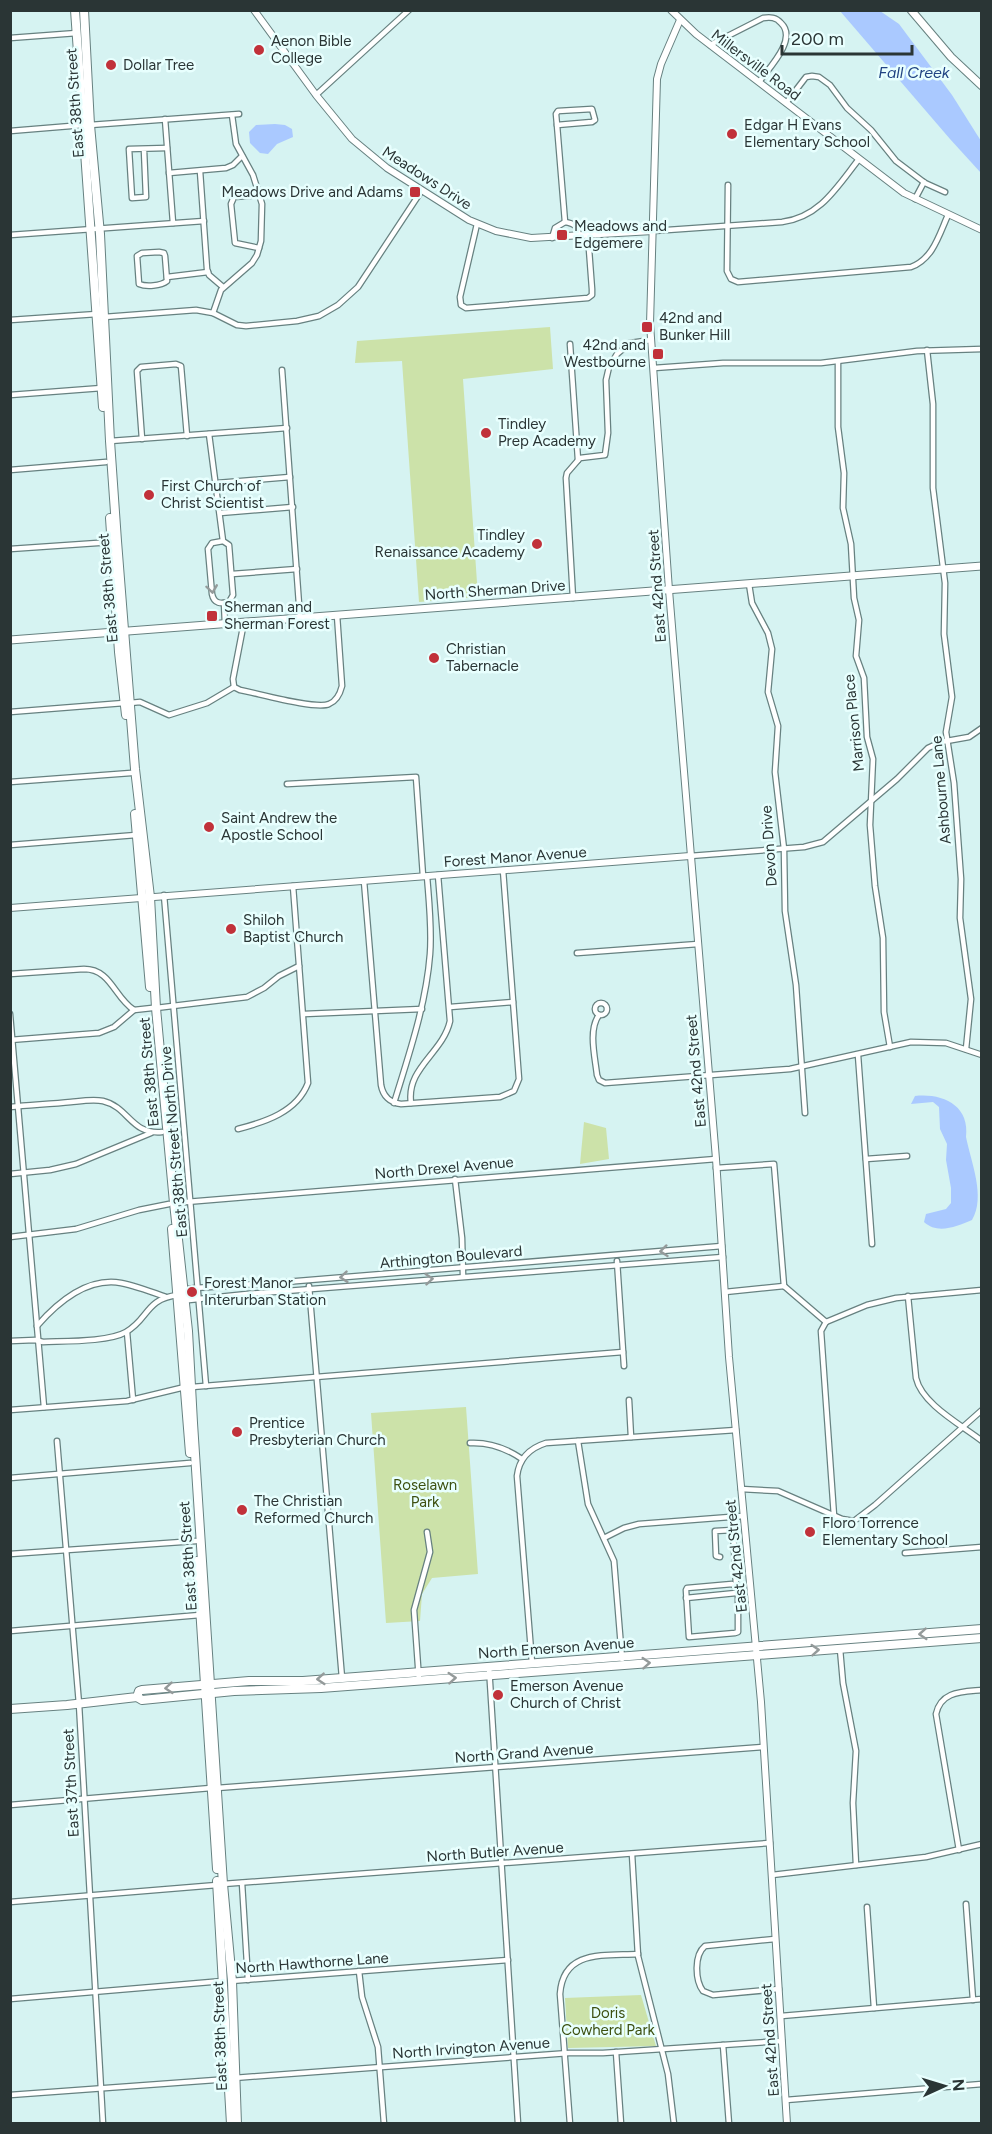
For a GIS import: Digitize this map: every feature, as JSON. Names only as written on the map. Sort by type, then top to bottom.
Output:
[{"type":"main road","name":"East 38th Street","points":[[75,10],[86,125],[100,228],[100,315],[106,462],[139,801],[162,1132],[172,1204]]},
{"type":"main road","name":"East 38th Street","points":[[84,10],[90,229],[100,315],[110,441],[121,632]]},
{"type":"main road","points":[[911,10],[951,57],[980,83]]},
{"type":"main road","name":"North Sherman Drive","points":[[10,640],[981,566]]},
{"type":"main road","name":"East 38th Street","points":[[128,703],[131,773],[146,897]]},
{"type":"main road","name":"East 38th Street","points":[[154,1008],[182,1295],[197,1498],[220,1884],[223,1981],[237,2124]]},
{"type":"main road","name":"East 38th Street","points":[[188,1387],[190,1463],[200,1616],[208,1684]]},
{"type":"main road","name":"North Emerson Avenue","points":[[10,1709],[78,1704],[137,1696],[142,1700],[342,1682],[757,1651],[981,1629]]},
{"type":"main road","name":"North Emerson Avenue","points":[[840,1644],[981,1638]]},
{"type":"main road","name":"North Emerson Avenue","points":[[489,1671],[532,1663],[622,1661]]},
{"type":"main road","name":"North Emerson Avenue","points":[[137,1696],[142,1690],[208,1684],[342,1682]]},
{"type":"main road","name":"East 38th Street","points":[[220,1884],[232,1981],[231,2124]]},
{"type":"street","name":"Meadows Drive","points":[[254,10],[347,134],[387,168],[477,224],[513,236],[552,238],[653,231]]},
{"type":"street","points":[[316,95],[409,10]]},
{"type":"street","name":"Millersville Road","points":[[671,10],[710,45],[915,199],[981,230]]},
{"type":"street","points":[[710,45],[763,18],[771,17],[780,21],[787,32],[786,44],[759,82]]},
{"type":"street","name":"East 42nd Street","points":[[680,20],[661,64],[657,80],[651,340],[736,1430],[757,1651],[787,2124]]},
{"type":"street","points":[[10,38],[77,33]]},
{"type":"street","points":[[786,103],[804,79],[810,76],[819,77],[830,85],[847,108],[871,130],[892,158],[924,182],[945,192]]},
{"type":"street","points":[[557,125],[592,122],[595,120],[594,110],[558,111],[556,114],[565,222]]},
{"type":"street","points":[[10,131],[239,114]]},
{"type":"street","points":[[213,313],[223,287],[249,266],[259,248],[263,215],[260,195],[253,175],[234,140],[232,115]]},
{"type":"street","points":[[165,119],[173,223]]},
{"type":"street","points":[[144,150],[147,197],[132,198],[129,149],[168,148]]},
{"type":"street","points":[[169,173],[230,167],[242,156]]},
{"type":"street","points":[[653,231],[788,221],[806,215],[827,200],[859,159]]},
{"type":"street","points":[[200,171],[208,272],[223,287]]},
{"type":"street","points":[[915,199],[924,182]]},
{"type":"street","points":[[728,185],[726,271],[731,278],[742,282],[911,267],[923,260],[931,251],[948,215]]},
{"type":"street","points":[[10,320],[186,310],[213,313],[237,325],[301,321],[319,316],[335,307],[361,282],[422,190]]},
{"type":"street","points":[[259,248],[236,243],[231,204],[234,197],[260,195]]},
{"type":"street","points":[[10,235],[204,221]]},
{"type":"street","points":[[565,222],[576,227],[579,231],[578,236]]},
{"type":"street","points":[[552,238],[555,228],[565,222]]},
{"type":"street","points":[[477,224],[460,297],[461,305],[466,308],[592,296],[588,236]]},
{"type":"street","points":[[164,253],[167,277],[164,284],[143,286],[139,284],[137,256],[164,253]]},
{"type":"street","points":[[167,277],[208,272]]},
{"type":"street","points":[[573,598],[567,473],[581,457],[603,456],[605,453],[608,433],[606,377],[611,362],[630,343],[651,340]]},
{"type":"street","points":[[570,344],[578,460]]},
{"type":"street","points":[[654,368],[715,363],[804,364],[838,362],[927,350],[981,349]]},
{"type":"street","name":"Ashbourne Lane","points":[[927,350],[933,404],[933,488],[946,591],[944,645],[952,697],[946,732],[954,783],[961,879],[960,918],[971,993],[971,1018],[966,1048]]},
{"type":"street","name":"Marrison Place","points":[[838,362],[839,434],[844,473],[842,502],[851,544],[860,629],[856,656],[864,678],[867,737],[873,759],[870,825],[884,950],[884,1012],[890,1047]]},
{"type":"street","points":[[142,439],[137,371],[141,366],[180,365],[187,436]]},
{"type":"street","points":[[282,370],[300,618]]},
{"type":"street","points":[[10,395],[102,388]]},
{"type":"street","points":[[110,441],[287,428]]},
{"type":"street","points":[[209,434],[223,541]]},
{"type":"street","points":[[10,470],[106,462]]},
{"type":"street","points":[[217,483],[290,477]]},
{"type":"street","points":[[220,513],[292,507]]},
{"type":"street","points":[[223,541],[229,545],[232,574],[233,595],[231,600],[224,603],[217,602],[212,598],[208,549],[212,543],[223,541]]},
{"type":"street","points":[[10,549],[112,542]]},
{"type":"street","points":[[232,574],[297,569]]},
{"type":"street","name":"Devon Drive","points":[[748,584],[753,607],[771,642],[772,655],[767,685],[778,726],[774,762],[784,849],[785,911],[795,980],[805,1113]]},
{"type":"street","points":[[224,603],[225,624]]},
{"type":"street","points":[[234,687],[319,706],[335,701],[342,686],[337,615]]},
{"type":"street","points":[[234,687],[233,679],[244,622]]},
{"type":"street","points":[[10,712],[140,702],[169,715],[207,703],[234,687]]},
{"type":"street","name":"Forest Manor Avenue","points":[[10,908],[804,847],[823,842],[937,743],[968,738],[981,728]]},
{"type":"street","points":[[10,782],[131,773]]},
{"type":"street","points":[[287,784],[416,777],[431,928],[430,952],[422,1009],[394,1103]]},
{"type":"street","points":[[10,845],[137,835]]},
{"type":"street","points":[[364,880],[382,1089],[387,1098],[394,1103],[411,1103],[502,1097],[510,1094],[516,1087],[519,1077],[503,870]]},
{"type":"street","points":[[411,1103],[412,1081],[444,1038],[449,1025],[450,1007],[438,875]]},
{"type":"street","points":[[238,1129],[272,1119],[296,1101],[306,1090],[309,1078],[293,886]]},
{"type":"street","name":"East 38th Street North Drive","points":[[164,896],[206,1386]]},
{"type":"street","points":[[577,953],[698,944]]},
{"type":"street","points":[[12,1040],[99,1033],[114,1027],[134,1010],[247,997],[299,966]]},
{"type":"street","points":[[10,974],[86,968],[94,970],[107,978],[122,1000],[134,1010]]},
{"type":"street","points":[[450,1007],[513,1002]]},
{"type":"street","points":[[303,1014],[422,1009]]},
{"type":"street","points":[[10,1014],[44,1407]]},
{"type":"street","points":[[599,1015],[594,1022],[593,1031],[597,1075],[601,1081],[608,1083],[802,1067],[911,1042],[946,1043],[981,1055]]},
{"type":"street","points":[[858,1055],[872,1244]]},
{"type":"street","points":[[10,1107],[103,1101],[116,1107],[136,1126],[151,1133]]},
{"type":"street","points":[[10,1174],[60,1169],[84,1162],[151,1133],[162,1132]]},
{"type":"street","points":[[866,1159],[908,1156]]},
{"type":"street","name":"North Drexel Avenue","points":[[10,1237],[76,1229],[139,1210],[190,1201],[716,1159]]},
{"type":"street","points":[[716,1168],[774,1164],[784,1286],[826,1322]]},
{"type":"street","points":[[455,1179],[462,1238],[463,1276]]},
{"type":"street","name":"Arthington Boulevard","points":[[126,1332],[152,1305],[166,1297],[182,1295],[189,1289],[722,1246]]},
{"type":"street","points":[[617,1256],[624,1366]]},
{"type":"street","name":"Arthington Boulevard","points":[[182,1295],[189,1299],[200,1299],[463,1276],[723,1257]]},
{"type":"street","points":[[308,1281],[342,1682]]},
{"type":"street","points":[[37,1326],[63,1301],[91,1286],[120,1283],[166,1297]]},
{"type":"street","points":[[725,1292],[784,1286]]},
{"type":"street","points":[[834,1516],[821,1331],[826,1322],[867,1305],[908,1296],[981,1290]]},
{"type":"street","points":[[908,1296],[918,1386],[928,1400],[981,1441]]},
{"type":"street","points":[[10,1341],[43,1342],[109,1337],[126,1332],[133,1400]]},
{"type":"street","points":[[10,1410],[133,1400],[188,1387],[623,1352]]},
{"type":"street","points":[[629,1400],[631,1437]]},
{"type":"street","points":[[741,1489],[778,1491],[848,1521],[860,1518],[981,1410]]},
{"type":"street","points":[[532,1663],[517,1478],[522,1460],[528,1452],[540,1445],[736,1430]]},
{"type":"street","points":[[579,1441],[588,1504],[614,1564],[622,1661]]},
{"type":"street","name":"East 37th Street","points":[[57,1442],[78,1704],[103,2124]]},
{"type":"street","points":[[470,1443],[501,1447],[522,1460]]},
{"type":"street","points":[[10,1478],[190,1463]]},
{"type":"street","points":[[604,1538],[639,1524],[743,1516]]},
{"type":"street","points":[[720,1557],[716,1556],[715,1531],[733,1530],[737,1589],[739,1629],[735,1634],[689,1637],[686,1590],[690,1586],[737,1589]]},
{"type":"street","points":[[418,1676],[414,1610],[430,1552],[427,1532]]},
{"type":"street","points":[[10,1554],[196,1541]]},
{"type":"street","points":[[905,1553],[981,1547]]},
{"type":"street","points":[[686,1598],[750,1588]]},
{"type":"street","points":[[10,1631],[200,1616]]},
{"type":"street","points":[[840,1644],[843,1683],[856,1753],[853,1803],[856,1865]]},
{"type":"street","points":[[489,1671],[518,2124]]},
{"type":"street","points":[[959,1850],[936,1714],[939,1704],[948,1695],[955,1692],[981,1690]]},
{"type":"street","name":"North Grand Avenue","points":[[10,1804],[763,1747]]},
{"type":"street","name":"North Butler Avenue","points":[[10,1902],[770,1843]]},
{"type":"street","points":[[772,1875],[930,1856],[981,1844]]},
{"type":"street","points":[[632,1854],[638,1954],[669,2080],[674,2124]]},
{"type":"street","points":[[242,1883],[248,1980]]},
{"type":"street","points":[[966,1904],[973,2000]]},
{"type":"street","points":[[867,1907],[874,2008]]},
{"type":"street","points":[[775,1939],[711,1944],[702,1948],[697,1957],[699,1981],[703,1991],[716,1995],[779,1989]]},
{"type":"street","points":[[570,2124],[560,1991],[562,1980],[568,1969],[586,1957],[638,1954]]},
{"type":"street","name":"North Hawthorne Lane","points":[[10,1999],[508,1960]]},
{"type":"street","points":[[359,1971],[361,1991],[376,2035],[384,2124]]},
{"type":"street","points":[[780,2016],[981,1999]]},
{"type":"street","name":"North Irvington Avenue","points":[[10,2095],[514,2057],[782,2041]]},
{"type":"street","points":[[723,2045],[729,2124]]},
{"type":"street","points":[[616,2052],[621,2124]]},
{"type":"street","points":[[786,2100],[981,2084]]},
{"type":"green space","points":[[550,327],[553,369],[463,379],[478,597],[419,602],[402,361],[355,363],[357,341]]},
{"type":"green space","points":[[584,1122],[606,1128],[609,1159],[580,1164]]},
{"type":"green space","name":"Roselawn Park","points":[[466,1407],[478,1574],[432,1578],[422,1594],[420,1621],[386,1623],[371,1413]]},
{"type":"green space","name":"Doris Cowherd Park","points":[[641,1995],[656,2046],[568,2048],[565,1998]]},
{"type":"water","name":"Fall Creek","points":[[840,11],[880,11],[899,24],[952,95],[981,141],[981,173],[950,139]]},
{"type":"water","points":[[256,125],[285,125],[292,129],[293,137],[277,144],[268,154],[260,153],[250,143],[249,132]]},
{"type":"water","points":[[915,1096],[944,1099],[959,1109],[964,1117],[966,1137],[978,1190],[978,1201],[972,1220],[954,1227],[935,1228],[924,1222],[926,1214],[946,1209],[951,1203],[951,1188],[946,1160],[947,1144],[940,1129],[939,1107],[933,1102],[911,1104]]},
{"type":"place","name":"Aenon Bible College","points":[[259,50]]},
{"type":"place","name":"Dollar Tree","points":[[111,65]]},
{"type":"place","name":"Edgar H Evans Elementary School","points":[[732,134]]},
{"type":"place","name":"Meadows Drive and Adams","points":[[415,192]]},
{"type":"place","name":"Meadows and Edgemere","points":[[562,235]]},
{"type":"place","name":"42nd and Bunker Hill","points":[[647,327]]},
{"type":"place","name":"42nd and Westbourne","points":[[658,354]]},
{"type":"place","name":"Tindley Prep Academy","points":[[486,433]]},
{"type":"place","name":"First Church of Christ Scientist","points":[[149,495]]},
{"type":"place","name":"Tindley Renaissance Academy","points":[[537,544]]},
{"type":"place","name":"Sherman and Sherman Forest","points":[[212,616]]},
{"type":"place","name":"Christian Tabernacle","points":[[434,658]]},
{"type":"place","name":"Saint Andrew the Apostle School","points":[[209,827]]},
{"type":"place","name":"Shiloh Baptist Church","points":[[231,929]]},
{"type":"place","name":"Forest Manor Interurban Station","points":[[192,1292]]},
{"type":"place","name":"Prentice Presbyterian Church","points":[[237,1432]]},
{"type":"place","name":"The Christian Reformed Church","points":[[242,1510]]},
{"type":"place","name":"Floro Torrence Elementary School","points":[[810,1532]]},
{"type":"place","name":"Emerson Avenue Church of Christ","points":[[498,1695]]}]
